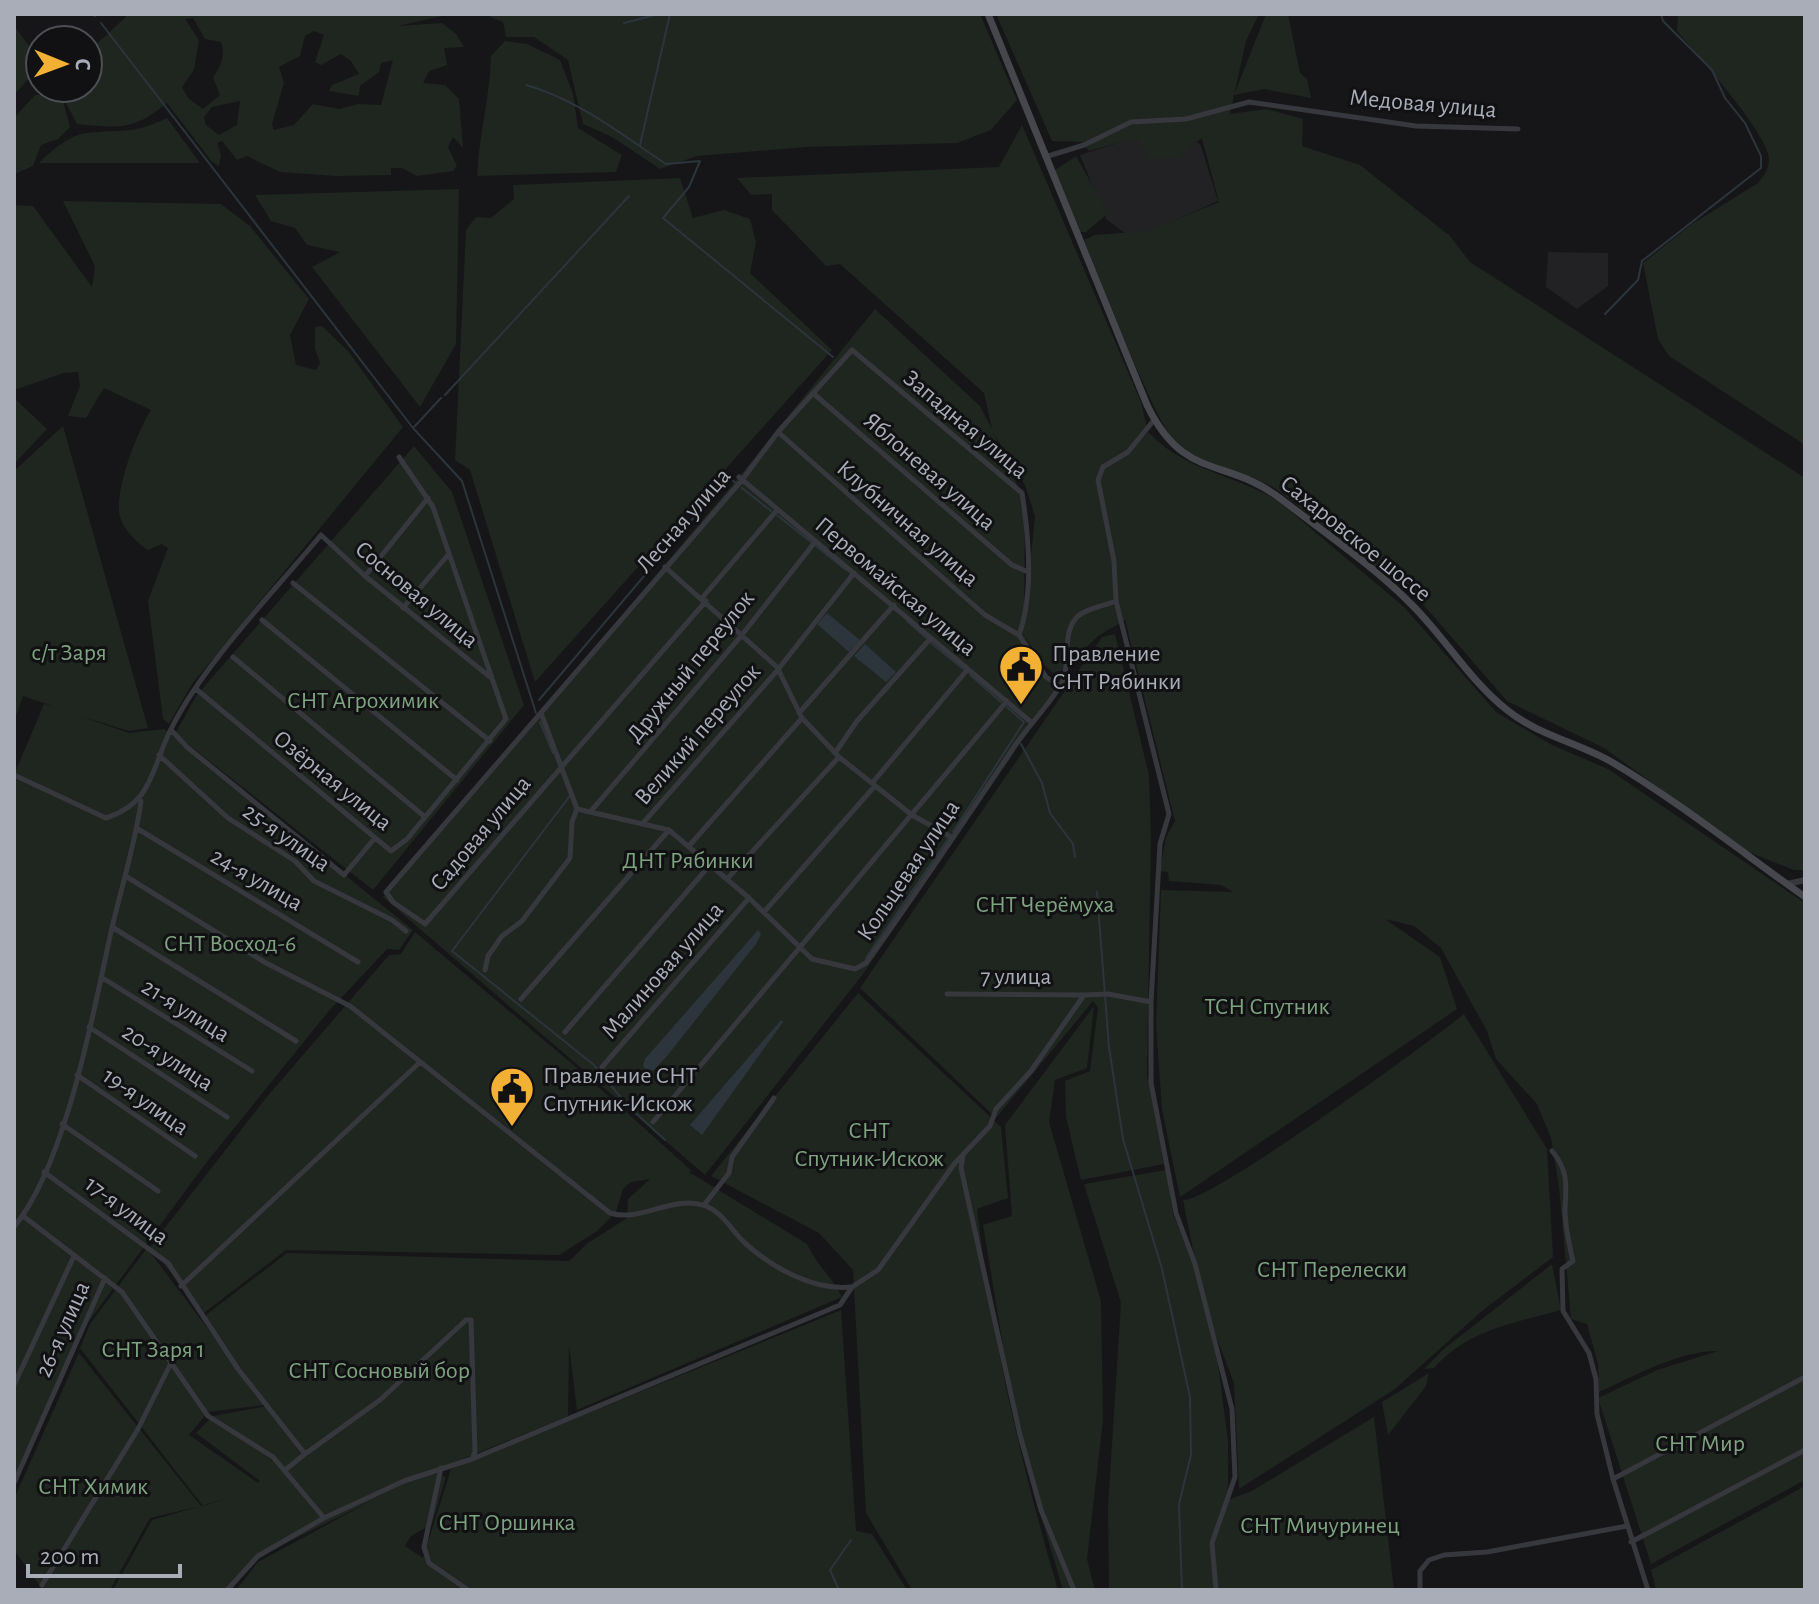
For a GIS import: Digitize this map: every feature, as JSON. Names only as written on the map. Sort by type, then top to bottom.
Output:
[{"type":"main road","name":"Сахаровское шоссе","points":[[988,14],[1154,420],[1168,442],[1184,455],[1273,493],[1413,605],[1473,677],[1514,715],[1609,761],[1805,897]]},
{"type":"street","name":"Медовая улица","points":[[1044,157],[1084,145],[1131,122],[1186,119],[1236,104],[1260,102],[1416,126],[1518,129]]},
{"type":"street","name":"Лесная улица","points":[[425,924],[393,902],[386,892],[778,432],[852,350]]},
{"type":"street","name":"Западная улица","points":[[852,350],[1022,493],[1028,533],[1025,618],[1019,635]]},
{"type":"street","name":"Яблоневая улица","points":[[814,394],[929,496],[1012,565],[1026,571]]},
{"type":"street","points":[[1154,420],[1128,452],[1103,467],[1098,480],[1114,561],[1116,601],[1169,814],[1160,844],[1151,1002],[1151,1083],[1176,1213],[1195,1264],[1232,1409],[1235,1477],[1212,1543],[1216,1590]]},
{"type":"street","name":"Клубничная улица","points":[[778,432],[985,615],[1019,635]]},
{"type":"street","points":[[399,457],[428,498],[493,679]]},
{"type":"street","name":"Первомайская улица","points":[[740,479],[1031,722]]},
{"type":"street","points":[[365,576],[428,498]]},
{"type":"street","name":"Садовая улица","points":[[425,924],[704,600],[777,510]]},
{"type":"street","name":"Сосновая улица","points":[[196,689],[321,535],[403,608],[493,679]]},
{"type":"street","name":"Дружный переулок","points":[[591,811],[741,636],[815,542]]},
{"type":"street","points":[[403,608],[446,554],[449,556]]},
{"type":"street","points":[[665,567],[777,667],[800,715],[837,755],[912,815],[953,838]]},
{"type":"street","name":"Великий переулок","points":[[643,823],[854,573]]},
{"type":"street","points":[[293,583],[490,741]]},
{"type":"street","name":"Кольцевая улица","points":[[577,809],[669,830],[749,898],[800,950],[827,965],[861,967],[1031,722],[1060,686],[1069,659],[1067,636],[1075,619],[1084,611],[1116,601]]},
{"type":"street","points":[[689,846],[894,605]]},
{"type":"street","points":[[262,620],[457,780]]},
{"type":"street","points":[[1019,635],[1046,677],[1060,686]]},
{"type":"street","points":[[727,879],[837,755],[857,721],[930,639]]},
{"type":"street","points":[[233,657],[425,817]]},
{"type":"street","points":[[764,912],[968,669]]},
{"type":"street","name":"Озёрная улица","points":[[196,689],[391,851],[397,849],[425,817],[506,719],[493,679]]},
{"type":"street","points":[[14,1227],[23,1216],[44,1172],[77,1075],[127,877],[141,800],[171,730],[196,689]]},
{"type":"street","points":[[653,1122],[1007,701]]},
{"type":"street","points":[[485,970],[488,956],[502,936],[522,921],[570,858],[572,822],[577,809],[541,713]]},
{"type":"street","points":[[171,730],[187,747],[344,875],[374,839]]},
{"type":"street","name":"25-я улица","points":[[159,755],[228,818],[295,861],[314,881],[392,920],[406,931]]},
{"type":"street","points":[[14,775],[106,818],[141,800]]},
{"type":"street","name":"24-я улица","points":[[138,829],[358,962]]},
{"type":"street","points":[[521,999],[669,830]]},
{"type":"street","points":[[565,1032],[710,865]]},
{"type":"street","points":[[127,877],[335,1001],[350,1006],[610,1213],[627,1218],[686,1203],[704,1205],[722,1214],[743,1242],[772,1264],[834,1289],[852,1287]]},
{"type":"street","points":[[1787,884],[1805,880]]},
{"type":"street","name":"Малиновая улица","points":[[602,1067],[749,898]]},
{"type":"street","points":[[112,927],[296,1041]]},
{"type":"street","name":"21-я улица","points":[[101,977],[252,1071]]},
{"type":"street","name":"7 улица","points":[[947,994],[1108,994],[1151,1002]]},
{"type":"street","points":[[227,1590],[258,1556],[324,1518],[840,1305],[852,1287],[878,1270],[963,1154],[990,1126],[996,1109],[1031,1071],[1084,995]]},
{"type":"street","name":"20-я улица","points":[[89,1027],[227,1117]]},
{"type":"street","points":[[181,1286],[419,1063]]},
{"type":"street","name":"19-я улица","points":[[77,1075],[195,1156]]},
{"type":"street","points":[[704,1205],[729,1173],[732,1157],[774,1098]]},
{"type":"street","points":[[62,1124],[158,1191]]},
{"type":"street","points":[[1552,1151],[1563,1164],[1566,1179],[1567,1230],[1573,1261],[1562,1269],[1563,1311],[1589,1353],[1613,1479],[1648,1590]]},
{"type":"street","points":[[963,1154],[961,1168],[1020,1435],[1041,1510],[1074,1590]]},
{"type":"street","name":"17-я улица","points":[[44,1172],[168,1263],[238,1369],[305,1454]]},
{"type":"street","points":[[23,1216],[122,1292],[208,1416],[273,1457],[324,1518]]},
{"type":"street","points":[[14,1385],[74,1256]]},
{"type":"street","name":"26-я улица","points":[[14,1483],[105,1278]]},
{"type":"street","points":[[285,1470],[380,1400],[466,1320],[471,1320],[475,1452],[472,1459]]},
{"type":"street","points":[[42,1585],[138,1429],[171,1363]]},
{"type":"street","points":[[1613,1479],[1805,1377]]},
{"type":"street","points":[[1595,1392],[1605,1387]]},
{"type":"street","points":[[1631,1542],[1805,1450]]},
{"type":"street","points":[[441,1468],[424,1547],[429,1563],[468,1590]]},
{"type":"street","points":[[1420,1590],[1420,1571],[1429,1560],[1444,1555],[1487,1552],[1627,1526]]},
{"type":"shaded area","points":[[1189,132],[1201,146],[1218,201],[1133,239],[1106,219],[1080,155],[1140,136]]},
{"type":"shaded area","points":[[1548,252],[1608,253],[1608,286],[1577,309],[1546,287]]},
{"type":"shaded area","points":[[827,613],[860,640],[849,652],[817,624]]},
{"type":"shaded area","points":[[865,644],[896,672],[886,682],[854,656]]},
{"type":"shaded area","points":[[758,930],[761,934],[756,944],[667,1056],[654,1070],[647,1071],[643,1066],[645,1059]]},
{"type":"shaded area","points":[[781,1020],[783,1022],[702,1135],[690,1125]]},
{"type":"green space","points":[[129,14],[451,14],[398,26],[442,23],[456,34],[464,47],[444,48],[447,65],[429,71],[423,83],[445,85],[459,99],[463,148],[453,137],[448,147],[457,166],[453,171],[417,176],[402,168],[391,168],[391,175],[336,176],[280,172],[247,156],[237,160],[222,141],[217,143],[221,155],[219,166],[212,162],[167,103],[144,119],[125,126],[77,124],[66,104],[104,104],[104,37]],"holes":[[[193,18],[205,39],[221,42],[223,51],[213,78],[220,95],[203,109],[188,98],[182,87],[194,70],[199,40],[185,19]],[[314,31],[324,35],[315,62],[321,65],[341,54],[351,61],[359,74],[332,85],[329,91],[359,96],[360,86],[379,72],[381,63],[393,60],[381,105],[358,104],[339,109],[313,104],[294,125],[274,130],[272,124],[284,83],[279,67],[300,56],[305,36]],[[240,101],[237,125],[219,135],[206,125],[204,117],[212,107]]]},
{"type":"green space","points":[[493,14],[980,14],[1017,100],[991,130],[957,143],[806,147],[697,156],[660,169],[612,137],[583,124],[568,60],[534,37],[506,37],[503,22],[490,17]]},
{"type":"green space","points":[[996,14],[1259,14],[1246,41],[1230,114],[1266,109],[1303,119],[1302,146],[1360,165],[1450,236],[1470,262],[1805,478],[1804,870],[1794,870],[1748,852],[1604,748],[1507,701],[1422,603],[1276,489],[1212,464],[1176,443],[1142,381],[1084,240],[1095,235],[1148,231],[1219,202],[1202,139],[1192,143],[1178,158],[1149,159],[1136,138],[1089,151],[1082,142],[1052,141]]},
{"type":"green space","points":[[1266,14],[1288,14],[1300,73],[1307,79],[1311,98],[1264,89],[1234,95]]},
{"type":"green space","points":[[1678,14],[1805,14],[1805,445],[1669,356],[1658,339],[1643,263],[1692,224],[1758,183],[1769,162],[1754,126],[1677,31]]},
{"type":"green space","points":[[14,26],[24,39],[24,84],[14,95]]},
{"type":"green space","points":[[505,41],[527,44],[560,60],[573,94],[578,128],[622,155],[616,172],[477,176],[491,56]]},
{"type":"green space","points":[[27,104],[64,104],[70,127],[58,139],[41,145],[33,166],[14,174],[14,118]]},
{"type":"green space","points":[[167,118],[200,163],[39,163],[61,144],[80,134],[136,129]]},
{"type":"green space","points":[[1022,125],[1141,402],[1147,428],[1126,451],[1103,465],[1129,453],[1148,432],[1162,445],[1193,464],[1277,500],[1404,607],[1496,712],[1552,745],[1608,769],[1805,903],[1805,1480],[1651,1564],[1598,1398],[1657,1370],[1718,1351],[1672,1360],[1599,1392],[1598,1364],[1587,1324],[1571,1319],[1559,1187],[1551,1138],[1537,1104],[1496,1059],[1487,1031],[1441,948],[1414,926],[1385,919],[1440,957],[1457,1009],[1180,1197],[1162,1110],[1156,1025],[1161,890],[1233,892],[1221,885],[1169,881],[1168,872],[1160,871],[1166,837],[1175,821],[1125,620],[1098,636],[1056,676],[1042,663],[1023,633],[1047,675],[1059,687],[863,974],[705,1175],[383,897],[739,477],[875,309],[980,406],[992,429],[984,393],[840,264],[826,266],[772,210],[772,194],[751,195],[737,178],[999,167]],"holes":[[[994,434],[1025,485],[1035,516],[1024,627],[1025,502]]]},
{"type":"green space","points":[[1076,156],[1108,213],[1086,232],[1080,232],[1055,170]]},
{"type":"green space","points":[[680,178],[693,218],[724,210],[750,219],[756,242],[750,273],[832,350],[535,682],[470,470],[455,460],[466,230],[476,217],[491,218],[514,199],[513,185]]},
{"type":"green space","points":[[459,189],[456,344],[420,407],[312,267],[340,252],[307,245],[295,228],[271,221],[255,195]]},
{"type":"green space","points":[[63,201],[221,204],[250,226],[309,299],[290,335],[296,365],[316,370],[320,363],[315,349],[315,327],[322,326],[348,351],[403,427],[192,684],[169,724],[163,719],[148,601],[168,548],[162,544],[148,550],[140,544],[124,526],[119,506],[128,462],[151,410],[104,388],[86,418],[68,416],[80,386],[78,372],[64,373],[14,390],[14,205],[33,206],[92,287],[95,266]]},
{"type":"green space","points":[[14,398],[47,429],[14,464]]},
{"type":"green space","name":"СНТ Восход-6","points":[[63,426],[148,728],[129,731],[80,716],[129,733],[164,729],[413,930],[399,950],[387,949],[328,1012],[206,1163],[87,1324],[14,1485],[14,775],[44,704],[53,706],[23,696],[14,722],[14,471]]},
{"type":"green space","name":"СНТ Агрохимик","points":[[414,446],[452,492],[524,705],[373,890],[175,734],[196,696]]},
{"type":"green space","name":"СНТ Черёмуха","points":[[1115,634],[1149,775],[1151,837],[1147,1075],[1164,1164],[1081,1180],[1066,1117],[1065,1081],[1090,1071],[1098,1008],[1093,1001],[996,1118],[860,988],[1102,637]]},
{"type":"green space","points":[[415,932],[576,1067],[692,1171],[689,1172],[807,1244],[842,1297],[577,1410],[569,1345],[568,1416],[422,1476],[433,1473],[446,1477],[432,1524],[411,1536],[405,1546],[423,1558],[451,1469],[841,1310],[856,1531],[872,1534],[907,1590],[236,1590],[258,1562],[371,1501],[260,1556],[231,1590],[113,1590],[152,1520],[203,1505],[80,1348],[90,1324],[147,1248],[265,1405],[208,1412],[189,1435],[258,1483],[260,1481],[196,1433],[213,1416],[267,1406],[203,1318],[211,1311],[287,1253],[569,1261],[588,1243],[627,1218],[628,1199],[650,1179],[631,1182],[623,1189],[616,1212],[597,1231],[559,1255],[286,1250],[204,1313],[150,1247],[266,1098],[389,955],[401,954]]},
{"type":"green space","name":"СНТ Спутник-Искож","points":[[858,993],[1001,1127],[1008,1198],[977,1209],[983,1258],[1009,1401],[1058,1590],[912,1590],[866,1513],[853,1270],[819,1233],[711,1176]]},
{"type":"green space","points":[[1094,1006],[1087,1068],[1055,1080],[1049,1122],[1101,1301],[1103,1420],[1087,1559],[1095,1590],[1063,1590],[1019,1442],[983,1225],[1012,1216],[1005,1125]]},
{"type":"green space","name":"СНТ Перелески","points":[[1464,1014],[1547,1149],[1553,1257],[1482,1311],[1395,1389],[1239,1489],[1234,1383],[1204,1305],[1183,1200],[1201,1194],[1274,1150]]},
{"type":"green space","name":"СНТ Мичуринец","points":[[1166,1170],[1173,1214],[1193,1263],[1218,1364],[1228,1441],[1228,1500],[1252,1491],[1374,1417],[1394,1590],[1109,1590],[1108,1507],[1121,1303],[1084,1184]]},
{"type":"green space","points":[[1552,1264],[1561,1310],[1476,1336],[1447,1355],[1434,1368],[1424,1369],[1445,1348]]},
{"type":"green space","name":"СНТ Химик","points":[[79,1353],[201,1506],[150,1518],[110,1590],[43,1590],[14,1550],[14,1499]]},
{"type":"green space","points":[[1429,1373],[1426,1386],[1388,1435],[1382,1402]]},
{"type":"green space","points":[[1805,1486],[1805,1590],[1656,1590],[1651,1570]]},
{"type":"waterway","points":[[624,23],[659,14]]},
{"type":"waterway","points":[[640,145],[670,14]]},
{"type":"waterway","points":[[1605,314],[1638,280],[1642,261],[1761,168],[1761,156],[1745,123],[1725,98],[1712,70],[1663,21],[1661,14]]},
{"type":"waterway","points":[[101,23],[413,428],[462,481],[536,713]]},
{"type":"waterway","points":[[526,85],[581,109],[666,164],[700,161],[689,187],[663,218],[833,357]]},
{"type":"waterway","points":[[445,395],[629,196]]},
{"type":"waterway","points":[[414,427],[441,398]]},
{"type":"waterway","points":[[539,700],[728,477],[736,483]]},
{"type":"waterway","points":[[742,488],[771,511]]},
{"type":"waterway","points":[[777,515],[811,542]]},
{"type":"waterway","points":[[816,546],[846,570]]},
{"type":"waterway","points":[[907,621],[926,638]]},
{"type":"waterway","points":[[931,643],[963,669]]},
{"type":"waterway","points":[[970,675],[1001,702]]},
{"type":"waterway","points":[[953,832],[1024,722],[1007,707]]},
{"type":"waterway","points":[[540,722],[553,753]]},
{"type":"waterway","points":[[1021,744],[1042,783],[1050,813],[1073,844],[1075,857]]},
{"type":"waterway","points":[[569,797],[452,951],[594,1065],[628,1106],[665,1140]]},
{"type":"waterway","points":[[866,958],[948,839]]},
{"type":"waterway","points":[[1097,892],[1109,1047],[1123,1139],[1162,1269],[1190,1397],[1191,1455],[1179,1504],[1182,1590]]},
{"type":"waterway","points":[[839,1590],[830,1570],[851,1540]]},
{"type":"place","name":"Правление СНТ Рябинки","points":[[1021,706]]},
{"type":"place","name":"Правление СНТ Спутник-Искож","points":[[512,1128]]},
{"type":"park label","name":"с/т Заря","points":[[69,652]]},
{"type":"park label","name":"ДНТ Рябинки","points":[[688,860]]},
{"type":"park label","name":"ТСН Спутник","points":[[1267,1006]]},
{"type":"park label","name":"СНТ Заря 1","points":[[153,1349]]},
{"type":"park label","name":"СНТ Сосновый бор","points":[[379,1370]]},
{"type":"park label","name":"СНТ Мир","points":[[1700,1443]]},
{"type":"park label","name":"СНТ Оршинка","points":[[507,1522]]}]
